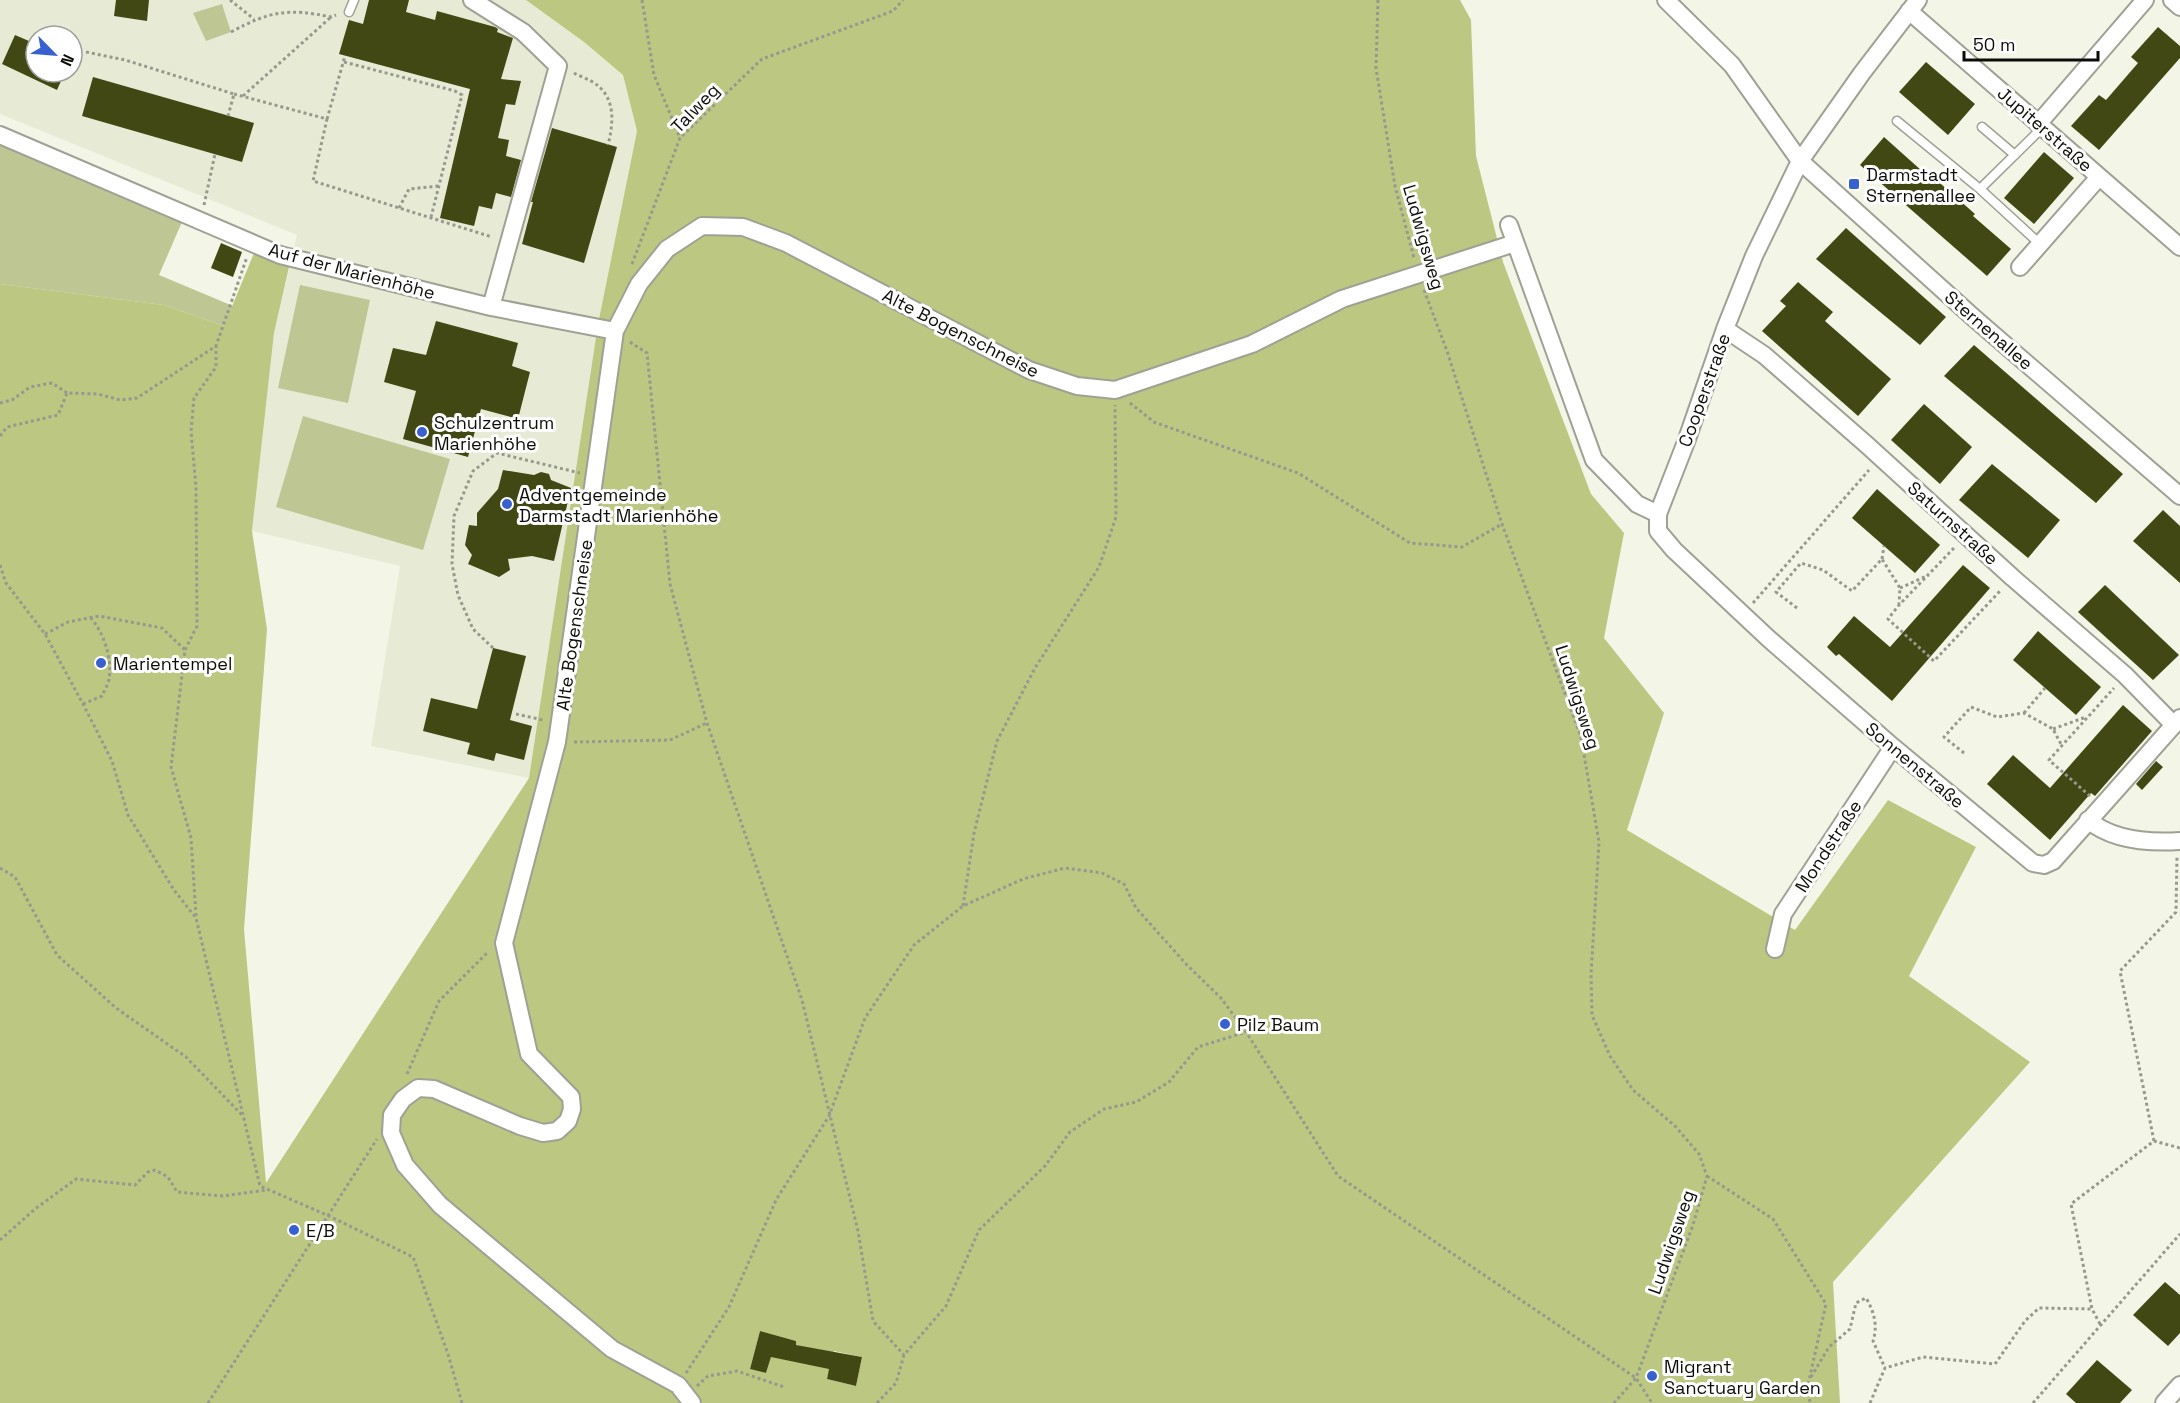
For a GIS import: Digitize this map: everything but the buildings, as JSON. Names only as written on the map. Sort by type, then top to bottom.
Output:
[{"type":"street","points":[[472,0],[523,32],[558,66],[491,307]]},
{"type":"street","name":"Sternenallee","points":[[1666,0],[1732,65],[1800,161],[1974,318],[2180,496]]},
{"type":"street","points":[[2040,126],[2145,0]]},
{"type":"street","points":[[2172,0],[2180,7]]},
{"type":"street","name":"Cooperstraße","points":[[1658,514],[1754,256],[1800,161],[1914,6]]},
{"type":"street","name":"Jupiterstraße","points":[[1914,6],[2040,126],[2180,247]]},
{"type":"street","name":"Auf der Marienhöhe","points":[[0,135],[280,255],[491,307],[615,331]]},
{"type":"street","points":[[2020,267],[2099,177]]},
{"type":"street","points":[[1509,225],[1594,460],[1637,504],[1658,514]]},
{"type":"street","name":"Alte Bogenschneise","points":[[404,1099],[418,1088],[434,1089],[520,1126],[543,1133],[557,1131],[567,1121],[572,1109],[571,1097],[529,1054],[504,943],[557,742],[615,331],[639,284],[667,249],[702,226],[743,227],[786,243],[1029,370],[1077,386],[1115,390],[1252,344],[1342,298],[1419,275]]},
{"type":"street","points":[[1419,275],[1515,243]]},
{"type":"street","name":"Saturnstraße","points":[[1725,329],[1764,355],[2177,722]]},
{"type":"street","name":"Sonnenstraße","points":[[1658,514],[1658,531],[1674,550],[1742,615],[1893,747],[2033,863],[2044,865],[2052,861],[2177,722]]},
{"type":"street","name":"Mondstraße","points":[[1775,949],[1783,914],[1893,747]]},
{"type":"street","points":[[2088,820],[2101,831],[2133,840],[2179,842]]},
{"type":"street","points":[[404,1099],[392,1115],[391,1133],[405,1165],[440,1205],[612,1349],[685,1395]]},
{"type":"street","points":[[2164,1403],[2179,1387]]},
{"type":"lane","points":[[350,12],[354,0]]},
{"type":"lane","points":[[1897,121],[1980,189],[2040,244]]},
{"type":"lane","points":[[1980,189],[2015,155],[2040,126]]},
{"type":"lane","points":[[1982,127],[2015,155]]},
{"type":"path","points":[[230,0],[254,19]]},
{"type":"path","points":[[642,0],[654,75],[680,138]]},
{"type":"path","name":"Talweg","points":[[630,270],[680,138],[762,59],[893,11],[903,0]]},
{"type":"path","name":"Ludwigsweg","points":[[1378,0],[1376,68],[1395,186],[1419,275],[1447,351],[1502,524],[1581,737],[1599,842],[1591,975],[1593,1015],[1610,1056],[1633,1090],[1675,1126],[1699,1154],[1707,1176],[1693,1225],[1636,1378],[1614,1403]]},
{"type":"path","points":[[231,32],[264,15],[290,11],[331,17],[350,12]]},
{"type":"path","points":[[242,97],[331,17]]},
{"type":"path","points":[[86,52],[125,60],[242,97],[327,119]]},
{"type":"path","points":[[345,56],[327,119],[313,181],[508,242]]},
{"type":"path","points":[[344,62],[455,91],[462,95],[430,218]]},
{"type":"path","points":[[558,66],[591,81],[602,90],[609,101],[613,114],[608,145]]},
{"type":"path","points":[[228,116],[234,94]]},
{"type":"path","points":[[201,221],[215,154]]},
{"type":"path","points":[[399,207],[409,189],[439,186]]},
{"type":"path","points":[[252,243],[216,346],[216,367],[194,398],[191,432],[196,487],[197,626],[185,650],[171,767],[191,838],[196,918],[260,1186],[329,1216],[413,1257],[448,1353],[462,1403]]},
{"type":"path","points":[[615,331],[647,353],[670,584],[707,723],[802,1000],[858,1231],[873,1321],[904,1355]]},
{"type":"path","points":[[0,403],[12,400],[30,387],[52,383],[67,393],[98,394],[120,400],[136,398],[216,346]]},
{"type":"path","points":[[1115,390],[1154,422],[1298,473],[1410,543],[1461,547],[1502,524]]},
{"type":"path","points":[[963,906],[974,833],[997,741],[1035,668],[1099,567],[1116,516],[1115,390]]},
{"type":"path","points":[[0,435],[7,427],[58,415],[67,393]]},
{"type":"path","points":[[492,648],[473,629],[458,595],[452,564],[454,516],[473,471],[497,453],[596,477]]},
{"type":"path","points":[[1742,615],[1880,458]]},
{"type":"path","points":[[1957,544],[1899,605],[1888,620],[1934,661],[2013,578]]},
{"type":"path","points":[[1797,608],[1776,592],[1801,563],[1822,570],[1852,591],[1882,560],[1884,546]]},
{"type":"path","points":[[1882,560],[1900,588],[1899,605]]},
{"type":"path","points":[[0,565],[6,583],[45,634],[83,704],[112,761],[128,815],[174,890],[196,918]]},
{"type":"path","points":[[1900,588],[1930,574]]},
{"type":"path","points":[[45,634],[68,622],[99,616],[162,628],[185,650]]},
{"type":"path","points":[[83,704],[102,696],[109,678],[108,656],[98,626],[90,617]]},
{"type":"path","points":[[2102,806],[2049,760],[2125,675]]},
{"type":"path","points":[[2024,713],[2045,688]]},
{"type":"path","points":[[1964,753],[1944,736],[1971,707],[1996,717],[2024,713],[2053,729],[2062,746]]},
{"type":"path","points":[[516,714],[560,724]]},
{"type":"path","points":[[2053,729],[2088,717]]},
{"type":"path","points":[[557,742],[670,740],[707,723]]},
{"type":"path","points":[[2154,1141],[2120,971],[2176,912],[2179,842]]},
{"type":"path","points":[[0,868],[15,877],[57,955],[116,1008],[186,1057],[244,1117]]},
{"type":"path","points":[[685,1395],[729,1307],[776,1200],[829,1116],[865,1018],[914,945],[963,906],[1023,879],[1065,868],[1102,873],[1124,884],[1136,908],[1187,965],[1221,998],[1246,1032],[1338,1176],[1636,1378],[1652,1403]]},
{"type":"path","points":[[404,1099],[404,1082],[440,1001],[484,954],[504,943]]},
{"type":"path","points":[[877,1403],[896,1383],[904,1355],[946,1306],[979,1230],[1045,1166],[1070,1132],[1104,1109],[1136,1102],[1168,1082],[1198,1047],[1246,1032]]},
{"type":"path","points":[[208,1403],[392,1115]]},
{"type":"path","points":[[2154,1141],[2180,1148]]},
{"type":"path","points":[[2100,1324],[2092,1309],[2071,1204],[2154,1141]]},
{"type":"path","points":[[0,1240],[35,1209],[76,1179],[135,1185],[148,1172],[155,1170],[168,1177],[177,1192],[223,1196],[268,1190]]},
{"type":"path","points":[[1707,1176],[1773,1219],[1826,1304],[1809,1379],[1810,1403]]},
{"type":"path","points":[[2033,1403],[2180,1234]]},
{"type":"path","points":[[1809,1379],[1829,1347],[1850,1329],[1856,1303],[1866,1298],[1874,1311],[1873,1341],[1885,1368],[1870,1403]]},
{"type":"path","points":[[1885,1368],[1923,1358],[1995,1364],[2025,1321],[2039,1308],[2092,1309]]},
{"type":"path","points":[[685,1395],[708,1376],[737,1371],[784,1387]]},
{"type":"shaded area","name":"Schulzentrum Marienhöhe","points":[[0,0],[526,0],[584,42],[623,75],[637,131],[598,324],[529,778],[371,746],[400,566],[252,531],[274,333],[297,235],[0,114]]},
{"type":"green space","points":[[526,0],[1460,0],[1471,20],[1476,156],[1503,262],[1591,494],[1624,533],[1604,638],[1664,713],[1627,830],[1795,930],[1888,800],[1976,847],[1909,976],[2030,1062],[1833,1282],[1840,1403],[0,1403],[0,284],[164,305],[224,326],[254,253],[289,267],[274,333],[252,531],[267,629],[244,929],[266,1183],[529,778],[598,324],[637,131],[623,75],[584,42]],"holes":[[[760,1331],[796,1341],[796,1345],[832,1354],[834,1351],[862,1357],[856,1386],[827,1379],[830,1367],[793,1361],[774,1347],[766,1373],[750,1369]]]},
{"type":"green space","points":[[222,4],[231,32],[206,41],[193,13]]},
{"type":"green space","points":[[0,141],[182,222],[159,275],[233,306],[224,326],[164,305],[0,284]]},
{"type":"green space","points":[[300,285],[370,300],[348,403],[278,388]]},
{"type":"green space","points":[[303,416],[450,459],[423,550],[276,507]]},
{"type":"place","name":"Darmstadt Sternenallee","points":[[1854,184]]},
{"type":"place","name":"Schulzentrum Marienhöhe","points":[[422,432]]},
{"type":"place","name":"Adventgemeinde Darmstadt Marienhöhe","points":[[507,504]]},
{"type":"place","name":"Marientempel","points":[[101,663]]},
{"type":"place","name":"Pilz Baum","points":[[1225,1024]]},
{"type":"place","name":"E/B","points":[[294,1230]]},
{"type":"place","name":"Migrant Sanctuary Garden","points":[[1652,1376]]}]
